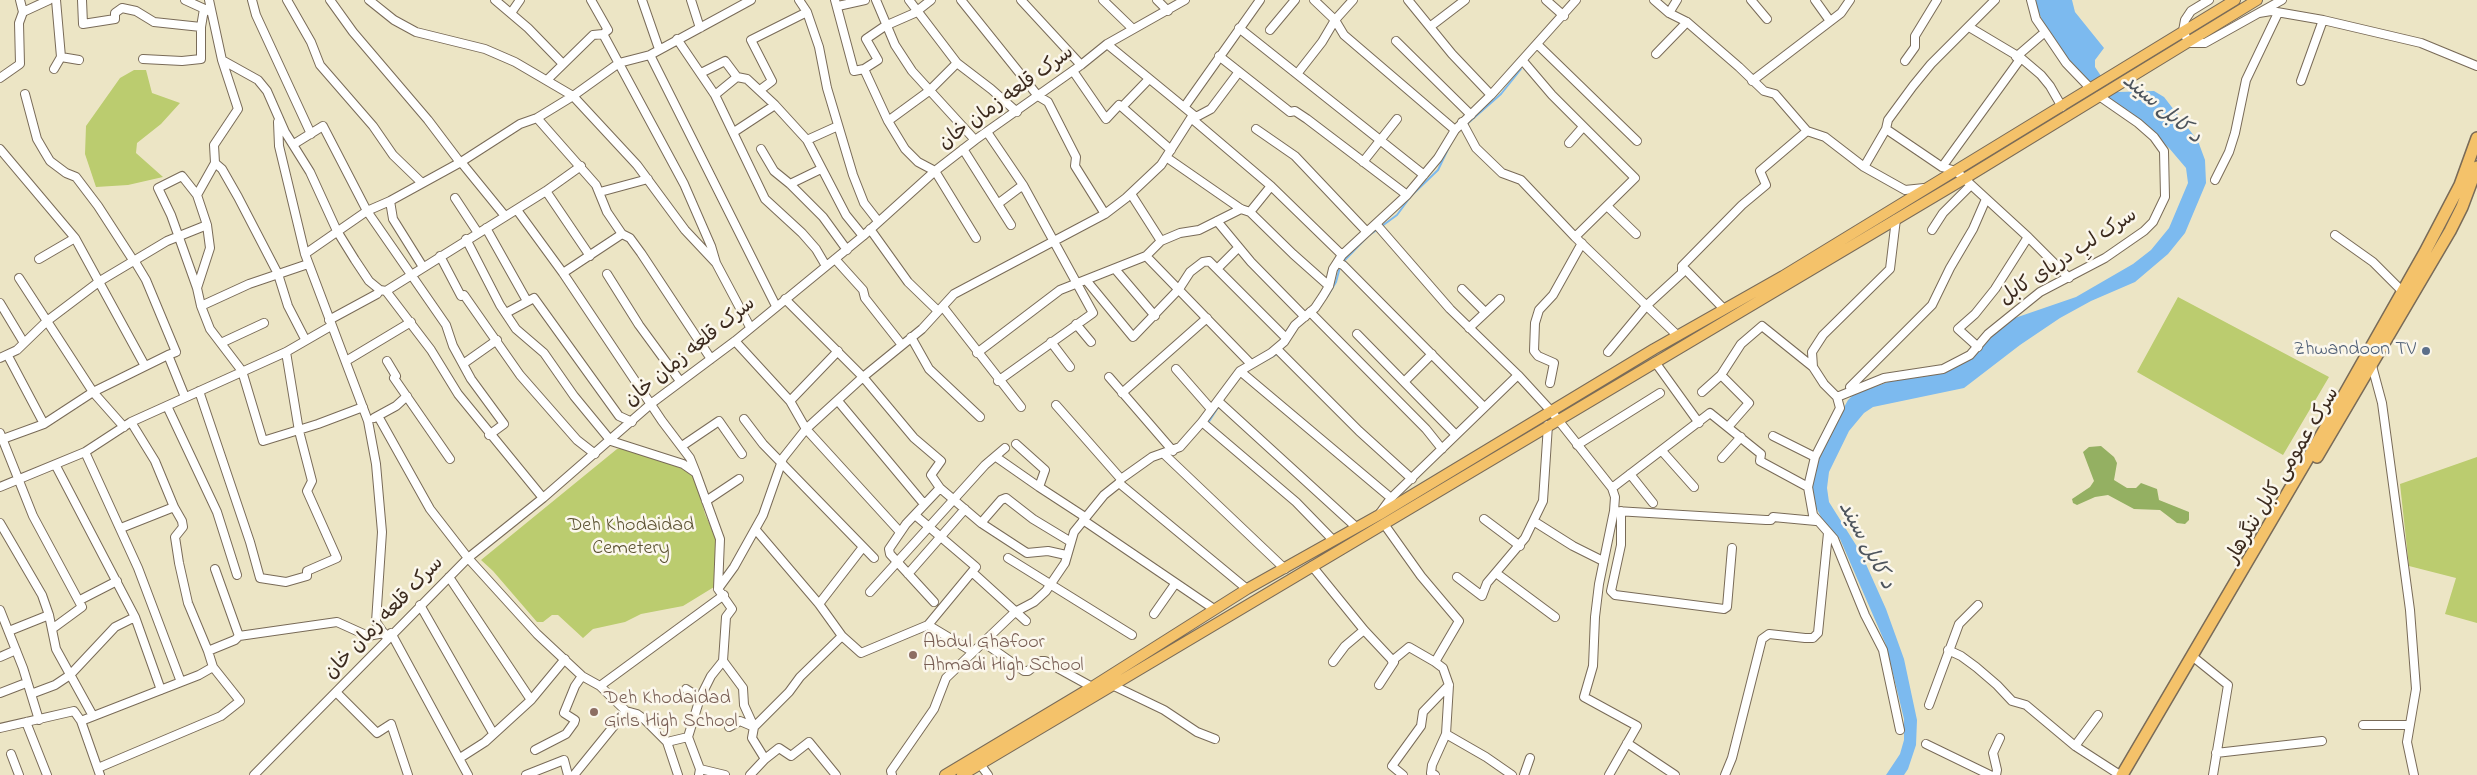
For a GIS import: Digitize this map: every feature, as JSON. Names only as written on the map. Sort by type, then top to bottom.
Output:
[{"type":"highway","points":[[2370,355],[2460,185],[2477,138]]},
{"type":"highway","name":"سرک عمومی کابل ننگرهار","points":[[2121,775],[2348,388],[2450,231],[2462,207],[2477,166]]},
{"type":"highway","name":"سرک عمومی کابل ننگرهار","points":[[2129,775],[2197,660],[2370,355]]},
{"type":"main road","points":[[962,775],[1114,686],[1312,566],[1550,411],[1783,276],[2235,0]]},
{"type":"main road","points":[[945,775],[1092,687],[1247,589],[1356,527],[1382,519],[1553,423],[1896,219],[1967,182],[2100,96],[2257,0]]},
{"type":"street","points":[[0,78],[20,64],[19,23],[23,12],[20,0]]},
{"type":"street","points":[[23,12],[49,0]]},
{"type":"street","points":[[54,69],[61,57],[56,0]]},
{"type":"street","points":[[82,0],[83,24],[115,19],[115,13],[122,8],[136,11],[154,22],[201,28]]},
{"type":"street","points":[[185,0],[208,11],[238,109],[214,145],[215,163],[197,195]]},
{"type":"street","points":[[142,59],[182,61],[201,59],[201,28],[208,11],[209,0]]},
{"type":"street","points":[[252,0],[256,15],[311,134]]},
{"type":"street","points":[[287,0],[311,42],[320,65],[373,126],[393,155],[422,183]]},
{"type":"street","points":[[330,0],[353,32],[428,120],[505,216]]},
{"type":"street","points":[[369,0],[394,20],[416,32],[485,49],[547,80],[573,96],[648,179],[685,230],[716,263]]},
{"type":"street","points":[[494,0],[512,13],[563,64]]},
{"type":"street","points":[[512,13],[520,0]]},
{"type":"street","points":[[547,80],[593,35],[603,34],[608,30],[591,0]]},
{"type":"street","points":[[642,0],[659,49]]},
{"type":"street","points":[[691,0],[700,28]]},
{"type":"street","points":[[305,254],[367,211],[390,201],[460,162],[520,124],[537,118],[573,96],[619,63],[650,55],[751,0]]},
{"type":"street","points":[[799,0],[807,12],[819,47],[825,80],[838,126],[864,203],[878,221]]},
{"type":"street","points":[[865,0],[837,3],[854,71],[878,60],[866,39],[885,26],[917,11],[931,0]]},
{"type":"street","points":[[876,0],[885,26],[903,58],[929,91],[975,140]]},
{"type":"street","points":[[909,0],[957,63],[1017,112]]},
{"type":"street","points":[[961,0],[1038,96],[1048,102],[1076,158],[1076,166],[1104,214]]},
{"type":"street","points":[[1021,0],[1082,65]]},
{"type":"street","points":[[1103,0],[1133,29]]},
{"type":"street","points":[[1157,0],[1168,11]]},
{"type":"street","name":"سرک قلعه زمان خان","points":[[254,775],[336,692],[388,635],[468,558],[611,441],[652,403],[735,341],[847,250],[935,172],[975,140],[1082,65],[1107,44],[1185,0]]},
{"type":"street","points":[[1185,106],[1260,0]]},
{"type":"street","points":[[1270,30],[1295,0]]},
{"type":"street","points":[[1314,0],[1336,20],[1344,35],[1455,130]]},
{"type":"street","points":[[1297,74],[1353,0]]},
{"type":"street","points":[[1408,0],[1452,54],[1491,95]]},
{"type":"street","points":[[1431,26],[1465,0]]},
{"type":"street","points":[[1546,0],[1564,16]]},
{"type":"street","points":[[1654,0],[1669,13],[1687,22],[1764,91],[1775,94],[1807,131],[1825,137],[1864,167],[1905,190],[1932,186]]},
{"type":"street","points":[[1669,13],[1677,0]]},
{"type":"street","points":[[1751,0],[1767,19]]},
{"type":"street","points":[[1814,0],[1830,21]]},
{"type":"street","points":[[1752,81],[1841,13],[1850,0]]},
{"type":"street","points":[[1905,61],[1915,47],[1915,36],[1937,0]]},
{"type":"street","points":[[1864,167],[1886,129],[1888,120],[1931,64],[1995,0]]},
{"type":"street","points":[[2031,0],[2036,19],[2044,32],[2066,63],[2090,88]]},
{"type":"street","points":[[2209,0],[2187,16],[2182,31],[2189,43],[2205,43],[2282,0]]},
{"type":"street","points":[[892,775],[891,771],[934,709],[946,678],[1015,612],[1034,602],[1051,583],[1065,563],[1066,554],[1071,542],[1084,518],[1104,495],[1152,457],[1180,447],[1202,422],[1240,371],[1250,363],[1277,348],[1295,325],[1310,314],[1329,286],[1333,269],[1342,255],[1367,232],[1378,227],[1424,175],[1441,160],[1455,130],[1466,122],[1538,45],[1564,16],[1573,1]]},
{"type":"street","points":[[760,90],[772,81],[751,40],[807,12]]},
{"type":"street","points":[[2259,13],[2278,13],[2323,20],[2421,43],[2477,66]]},
{"type":"street","points":[[2214,180],[2229,152],[2246,80],[2278,13]]},
{"type":"street","points":[[2301,81],[2323,20]]},
{"type":"street","points":[[1656,54],[1687,22]]},
{"type":"street","points":[[1969,27],[2041,74],[2062,107]]},
{"type":"street","points":[[1239,28],[1424,175]]},
{"type":"street","points":[[1942,167],[2018,58],[2044,32]]},
{"type":"street","points":[[603,34],[684,184],[711,246],[716,263],[750,328]]},
{"type":"street","points":[[677,39],[715,96],[765,199],[802,233],[816,249],[826,266]]},
{"type":"street","points":[[1396,42],[1466,122],[1476,148],[1502,173],[1521,180],[1575,237],[1678,336]]},
{"type":"street","points":[[1107,44],[1185,106],[1194,117],[1271,186],[1342,255]]},
{"type":"street","points":[[1538,45],[1636,141]]},
{"type":"street","points":[[650,55],[776,306]]},
{"type":"street","points":[[1219,56],[1290,112],[1295,111],[1307,118],[1407,195]]},
{"type":"street","points":[[61,57],[79,60]]},
{"type":"street","points":[[222,60],[258,80],[278,115],[285,132],[310,172],[337,232],[369,281],[383,290],[411,322],[458,394],[489,435],[543,498]]},
{"type":"street","points":[[1523,61],[1583,126],[1635,178],[1575,237]]},
{"type":"street","points":[[701,73],[724,62],[738,77],[747,79],[776,105],[807,140],[846,215],[863,236]]},
{"type":"street","points":[[888,121],[929,91],[957,63]]},
{"type":"street","points":[[864,68],[888,121],[906,149],[918,162],[935,172],[976,238]]},
{"type":"street","points":[[1073,71],[1104,118],[1106,119],[1119,105],[1122,107],[1169,153],[1241,209],[1250,212],[1329,286]]},
{"type":"street","points":[[718,589],[734,567],[756,530],[783,458],[806,429],[863,377],[911,338],[954,294],[1104,214],[1131,194],[1169,153],[1194,117],[1211,109],[1238,72]]},
{"type":"street","points":[[715,96],[738,77]]},
{"type":"street","points":[[1122,107],[1149,79]]},
{"type":"street","points":[[24,94],[37,139],[50,161],[66,173],[76,177],[98,206],[146,280],[176,352],[93,392],[44,424],[1,438],[20,480],[33,516],[80,600],[82,607],[52,629]]},
{"type":"street","name":"سرک لبِ دریای کابل","points":[[1837,397],[1884,378],[1943,369],[1970,355],[1988,334],[2028,301],[2054,284],[2070,278],[2144,231],[2158,213],[2165,197],[2164,151],[2154,137],[2138,123],[2100,96]]},
{"type":"street","points":[[734,132],[776,105]]},
{"type":"street","points":[[278,115],[279,146],[305,254],[368,421],[376,464],[382,532],[376,622],[388,635],[468,775]]},
{"type":"street","points":[[537,118],[581,166],[600,192],[606,212],[622,234],[630,238],[641,253],[711,359]]},
{"type":"street","points":[[1363,162],[1397,119]]},
{"type":"street","points":[[294,144],[323,126],[367,211],[446,325],[453,346],[463,364],[504,424],[489,435]]},
{"type":"street","points":[[807,140],[838,126]]},
{"type":"street","points":[[1570,143],[1583,126]]},
{"type":"street","points":[[1256,129],[1295,156],[1367,232]]},
{"type":"street","points":[[1886,129],[1942,167],[1956,171],[2070,278]]},
{"type":"street","points":[[1608,352],[1647,305],[1682,273],[1682,266],[1742,204],[1766,185],[1760,171],[1807,131]]},
{"type":"street","points":[[987,132],[1023,185],[1093,313],[998,381]]},
{"type":"street","points":[[0,149],[75,238],[145,366]]},
{"type":"street","points":[[761,149],[774,172],[790,184],[823,217],[847,250]]},
{"type":"street","points":[[963,150],[1011,225]]},
{"type":"street","points":[[215,163],[222,169],[238,197],[278,274],[288,306],[305,339]]},
{"type":"street","points":[[0,487],[56,466],[85,452],[128,424],[286,352],[383,290],[517,210],[581,166]]},
{"type":"street","points":[[790,184],[821,169]]},
{"type":"street","points":[[197,288],[210,248],[207,226],[197,195],[182,176],[158,188],[172,215],[210,329],[242,371],[263,442],[299,431],[363,407]]},
{"type":"street","points":[[600,192],[648,179]]},
{"type":"street","points":[[1932,230],[1967,182]]},
{"type":"street","points":[[998,204],[1023,185]]},
{"type":"street","points":[[1250,212],[1271,186]]},
{"type":"street","points":[[546,191],[590,256]]},
{"type":"street","points":[[1131,194],[1160,241]]},
{"type":"street","points":[[455,198],[478,234]]},
{"type":"street","points":[[1851,390],[1850,387],[1932,305],[1950,268],[1973,229],[1986,199]]},
{"type":"street","points":[[390,201],[393,220],[424,267]]},
{"type":"street","points":[[1607,206],[1636,234]]},
{"type":"street","points":[[977,353],[1060,290],[1077,285],[1146,256],[1160,241],[1180,233],[1199,230],[1241,209]]},
{"type":"street","points":[[517,210],[563,273],[690,458],[720,538],[718,589],[732,608],[726,617],[723,661],[700,698],[688,738],[699,772],[725,775]]},
{"type":"street","points":[[1813,366],[1812,352],[1824,336],[1890,269],[1896,219]]},
{"type":"street","points":[[1217,221],[1238,248],[1310,314],[1426,429],[1442,448]]},
{"type":"street","points":[[44,424],[4,357],[24,343],[47,321],[100,281],[167,241],[207,226]]},
{"type":"street","points":[[1378,227],[1408,264],[1469,328],[1518,374],[1550,411],[1553,423],[1543,501],[1535,522],[1520,546],[1487,583],[1482,596],[1456,577]]},
{"type":"street","points":[[486,228],[527,302]]},
{"type":"street","points":[[870,229],[908,282],[940,309],[1021,407]]},
{"type":"street","points":[[563,273],[622,234]]},
{"type":"street","points":[[2336,235],[2373,262],[2403,292]]},
{"type":"street","points":[[1978,347],[1958,330],[1975,314],[1995,289],[2028,237]]},
{"type":"street","points":[[39,259],[75,238]]},
{"type":"street","points":[[466,240],[516,329],[544,353],[574,396],[611,441],[683,464],[696,473]]},
{"type":"street","points":[[1550,383],[1554,363],[1538,356],[1534,351],[1535,322],[1539,310],[1552,295],[1582,243]]},
{"type":"street","points":[[1217,269],[1238,248]]},
{"type":"street","points":[[440,256],[461,296],[464,295],[520,375],[570,433],[595,454]]},
{"type":"street","points":[[1146,256],[1250,363]]},
{"type":"street","points":[[835,259],[863,290],[865,298],[902,345]]},
{"type":"street","points":[[1086,280],[1133,337],[1179,289],[1190,272],[1202,262],[1209,261],[1286,338]]},
{"type":"street","points":[[1337,263],[1343,266],[1484,407]]},
{"type":"street","points":[[201,306],[249,284],[308,264]]},
{"type":"street","points":[[1682,266],[1724,309]]},
{"type":"street","points":[[1115,268],[1155,316]]},
{"type":"street","points":[[607,274],[639,325],[680,381]]},
{"type":"street","points":[[0,728],[74,711],[81,721],[83,733],[99,771],[221,716],[240,701],[213,667],[188,603],[174,537],[182,527],[182,521],[174,508],[155,461],[128,424],[93,392],[19,278]]},
{"type":"street","points":[[1462,289],[1486,312]]},
{"type":"street","points":[[506,313],[534,298],[619,416],[632,422]]},
{"type":"street","points":[[785,299],[863,377],[914,438],[941,461],[931,475],[940,488],[981,523],[1027,553],[1048,551],[1066,554]]},
{"type":"street","points":[[1469,328],[1500,299]]},
{"type":"street","points":[[0,302],[24,343]]},
{"type":"street","points":[[1122,393],[1208,318]]},
{"type":"street","points":[[346,362],[411,322]]},
{"type":"street","points":[[221,343],[264,323]]},
{"type":"street","points":[[1076,324],[1091,342]]},
{"type":"street","points":[[1702,392],[1721,375],[1742,344],[1762,326],[1813,366],[1824,384],[1837,397],[1840,408],[1814,456],[1808,488],[1812,515],[1816,522],[1834,539],[1865,615],[1883,650],[1900,730]]},
{"type":"street","points":[[1357,334],[1456,435]]},
{"type":"street","points":[[911,338],[929,369],[980,417]]},
{"type":"street","points":[[463,364],[497,340]]},
{"type":"street","points":[[735,341],[790,401],[806,429],[900,532]]},
{"type":"street","points":[[1050,342],[1070,367]]},
{"type":"street","points":[[1277,348],[1359,431],[1412,479]]},
{"type":"street","points":[[199,391],[261,579],[286,582],[307,576],[307,571],[337,558],[307,491],[312,481],[299,431],[286,352]]},
{"type":"street","points":[[790,401],[838,352]]},
{"type":"street","points":[[1404,382],[1432,354]]},
{"type":"street","points":[[168,355],[185,397]]},
{"type":"street","points":[[2370,355],[2382,403],[2410,610],[2416,683],[2406,742],[2414,775]]},
{"type":"street","points":[[387,361],[396,376],[394,378],[450,459]]},
{"type":"street","points":[[1654,362],[1699,422]]},
{"type":"street","points":[[1176,369],[1211,409]]},
{"type":"street","points":[[1240,371],[1391,498]]},
{"type":"street","points":[[1435,662],[1459,621],[1422,576],[1382,519],[1391,498],[1518,374]]},
{"type":"street","points":[[1721,375],[1750,403],[1728,427]]},
{"type":"street","points":[[1108,377],[1173,451]]},
{"type":"street","points":[[1577,446],[1660,393]]},
{"type":"street","points":[[368,421],[396,406],[407,396]]},
{"type":"street","points":[[838,401],[924,504]]},
{"type":"street","points":[[1218,401],[1356,527]]},
{"type":"street","points":[[1056,405],[1120,481],[1247,589]]},
{"type":"street","points":[[167,406],[216,512],[237,575]]},
{"type":"street","points":[[1612,488],[1710,413],[1761,454],[1760,461],[1808,488]]},
{"type":"street","points":[[378,416],[430,509],[468,558],[537,634],[582,676],[600,686],[626,711],[637,714],[667,742],[678,775]]},
{"type":"street","points":[[682,446],[719,420],[742,454]]},
{"type":"street","points":[[744,420],[763,444],[783,462],[874,558]]},
{"type":"street","points":[[1202,422],[1296,502],[1333,540]]},
{"type":"street","points":[[1553,423],[1577,446],[1612,488],[1615,497],[1621,545],[1612,591],[1615,595],[1724,609],[1727,607],[1732,548]]},
{"type":"street","points":[[1773,436],[1814,456]]},
{"type":"street","points":[[1722,458],[1741,437]]},
{"type":"street","points":[[1016,444],[1046,470],[1039,487]]},
{"type":"street","points":[[870,592],[955,501],[985,465],[1005,448]]},
{"type":"street","points":[[1662,451],[1694,487]]},
{"type":"street","points":[[85,452],[121,528],[181,682]]},
{"type":"street","points":[[1164,454],[1284,569]]},
{"type":"street","points":[[996,457],[1175,584],[1214,609]]},
{"type":"street","points":[[56,466],[135,617],[161,690]]},
{"type":"street","points":[[1630,474],[1653,503]]},
{"type":"street","points":[[706,501],[739,479]]},
{"type":"street","points":[[934,602],[890,554],[889,549],[900,532],[940,488]]},
{"type":"street","points":[[981,523],[1001,500],[1006,498],[1033,519],[1071,542]]},
{"type":"street","points":[[121,528],[174,508]]},
{"type":"street","points":[[908,574],[942,538],[965,509]]},
{"type":"street","points":[[1617,511],[1766,520],[1771,520],[1773,517],[1816,522]]},
{"type":"street","points":[[1612,774],[1637,726],[1584,697],[1593,666],[1595,618],[1603,561],[1617,511]]},
{"type":"street","points":[[756,530],[820,604],[842,636],[861,653],[928,624],[976,567],[915,515]]},
{"type":"street","points":[[1484,519],[1520,546]]},
{"type":"street","points":[[1535,522],[1603,561]]},
{"type":"street","points":[[0,523],[42,595],[49,615],[56,649],[92,716]]},
{"type":"street","points":[[1725,775],[1732,758],[1762,639],[1769,634],[1813,638],[1818,633],[1828,533]]},
{"type":"street","points":[[820,604],[863,547]]},
{"type":"street","points":[[1008,558],[1132,635]]},
{"type":"street","points":[[1312,566],[1364,630],[1394,662],[1379,685]]},
{"type":"street","points":[[215,569],[239,636]]},
{"type":"street","points":[[972,572],[1026,621]]},
{"type":"street","points":[[1496,572],[1555,617]]},
{"type":"street","points":[[449,577],[531,700]]},
{"type":"street","points":[[80,600],[117,581]]},
{"type":"street","points":[[1154,614],[1175,584]]},
{"type":"street","points":[[600,686],[724,596]]},
{"type":"street","points":[[420,605],[494,733]]},
{"type":"street","points":[[1929,705],[1959,624],[1978,605]]},
{"type":"street","points":[[0,610],[16,650],[39,720]]},
{"type":"street","points":[[8,631],[49,615]]},
{"type":"street","points":[[31,694],[55,685],[70,675],[115,627],[135,617]]},
{"type":"street","points":[[208,651],[235,640],[239,636],[336,622],[368,636],[388,635]]},
{"type":"street","points":[[928,624],[973,652]]},
{"type":"street","points":[[1332,662],[1345,646],[1364,630]]},
{"type":"street","points":[[754,727],[789,692],[800,677],[842,636]]},
{"type":"street","points":[[983,642],[1024,671],[1028,671],[1040,661],[1045,661],[1092,687]]},
{"type":"street","points":[[1392,661],[1409,647],[1443,668],[1449,685],[1446,734],[1432,765],[1432,774]]},
{"type":"street","points":[[0,657],[16,650]]},
{"type":"street","points":[[1948,650],[1969,662],[1997,684],[2012,701],[2026,705],[2075,746],[2121,775]]},
{"type":"street","points":[[460,758],[485,742],[531,700],[565,659]]},
{"type":"street","points":[[2197,660],[2228,685],[2214,775]]},
{"type":"street","points":[[723,661],[743,688],[744,704],[754,727],[752,738],[764,759]]},
{"type":"street","points":[[81,721],[181,682],[213,667]]},
{"type":"street","points":[[535,750],[566,734],[574,723],[575,720],[564,713],[575,686],[582,676]]},
{"type":"street","points":[[0,693],[26,683]]},
{"type":"street","points":[[1403,775],[1392,766],[1421,726],[1423,712],[1449,685]]},
{"type":"street","points":[[1114,686],[1164,710],[1197,732],[1215,739]]},
{"type":"street","points":[[686,689],[700,698]]},
{"type":"street","points":[[336,692],[377,733],[391,724],[408,775]]},
{"type":"street","points":[[574,775],[626,711]]},
{"type":"street","points":[[2075,746],[2098,715]]},
{"type":"street","points":[[729,727],[740,721],[754,727]]},
{"type":"street","points":[[26,722],[48,775]]},
{"type":"street","points":[[2363,725],[2409,726]]},
{"type":"street","points":[[1446,734],[1486,756],[1512,775]]},
{"type":"street","points":[[667,742],[688,738]]},
{"type":"street","points":[[1996,775],[1997,770],[1993,753],[2000,738]]},
{"type":"street","points":[[2216,753],[2322,741]]},
{"type":"street","points":[[750,775],[764,759],[779,748],[791,756],[809,742],[836,775]]},
{"type":"street","points":[[1627,744],[1675,775]]},
{"type":"street","points":[[1926,744],[1990,775]]},
{"type":"street","points":[[11,754],[19,775]]},
{"type":"street","points":[[1524,775],[1530,758]]},
{"type":"street","points":[[526,775],[564,760],[568,775]]},
{"type":"street","points":[[980,764],[988,775]]},
{"type":"green space","points":[[134,70],[146,70],[152,93],[180,103],[161,124],[137,143],[136,153],[163,177],[128,185],[96,187],[85,154],[86,126],[120,78]]},
{"type":"green space","points":[[2178,297],[2329,377],[2283,455],[2137,372]]},
{"type":"green space","points":[[2101,446],[2114,457],[2117,463],[2114,480],[2127,488],[2136,488],[2141,483],[2157,489],[2159,500],[2189,512],[2189,520],[2185,524],[2177,523],[2160,510],[2134,509],[2108,495],[2095,497],[2077,505],[2073,503],[2072,499],[2090,487],[2094,481],[2083,452],[2089,447]]},
{"type":"green space","name":"Deh Khodaidad Cemetery","points":[[622,448],[662,460],[694,474],[705,514],[716,538],[715,583],[714,587],[683,606],[641,614],[625,622],[593,629],[583,638],[558,615],[552,615],[543,622],[537,622],[493,571],[481,560],[617,449]]},
{"type":"green space","points":[[2477,457],[2477,623],[2445,614],[2456,578],[2409,566],[2400,484]]},
{"type":"water","name":"د کابل سيند","points":[[2033,0],[2072,0],[2075,12],[2104,48],[2095,60],[2095,67],[2103,79],[2118,92],[2154,91],[2164,97],[2198,141],[2205,160],[2206,183],[2185,233],[2168,254],[2135,282],[2091,301],[2060,318],[2020,345],[1964,388],[1873,407],[1864,413],[1849,431],[1829,472],[1827,488],[1829,502],[1861,553],[1886,609],[1904,659],[1917,720],[1916,745],[1908,769],[1904,775],[1886,775],[1900,754],[1904,740],[1904,719],[1886,645],[1840,539],[1822,519],[1815,505],[1812,481],[1816,459],[1848,400],[1854,394],[1894,380],[1942,373],[1953,369],[1967,360],[2001,326],[2012,319],[2076,297],[2133,264],[2151,250],[2169,228],[2188,183],[2186,168],[2169,148],[2127,111],[2091,86],[2070,64],[2044,24]]},
{"type":"waterway","points":[[1467,124],[1501,94],[1521,69]]},
{"type":"waterway","points":[[1382,226],[1397,215],[1411,196],[1438,170],[1450,145]]},
{"type":"waterway","points":[[1342,263],[1368,236],[1378,229]]},
{"type":"waterway","points":[[1327,297],[1336,282],[1340,267]]},
{"type":"waterway","points":[[1261,363],[1279,353]]},
{"type":"waterway","points":[[1208,423],[1219,406]]},
{"type":"place","name":"Zhwandoon TV","points":[[2426,351]]},
{"type":"place","name":"Abdul Ghafoor Ahmadi High School","points":[[913,655]]},
{"type":"place","name":"Deh Khodaidad Girls High School","points":[[594,712]]}]
